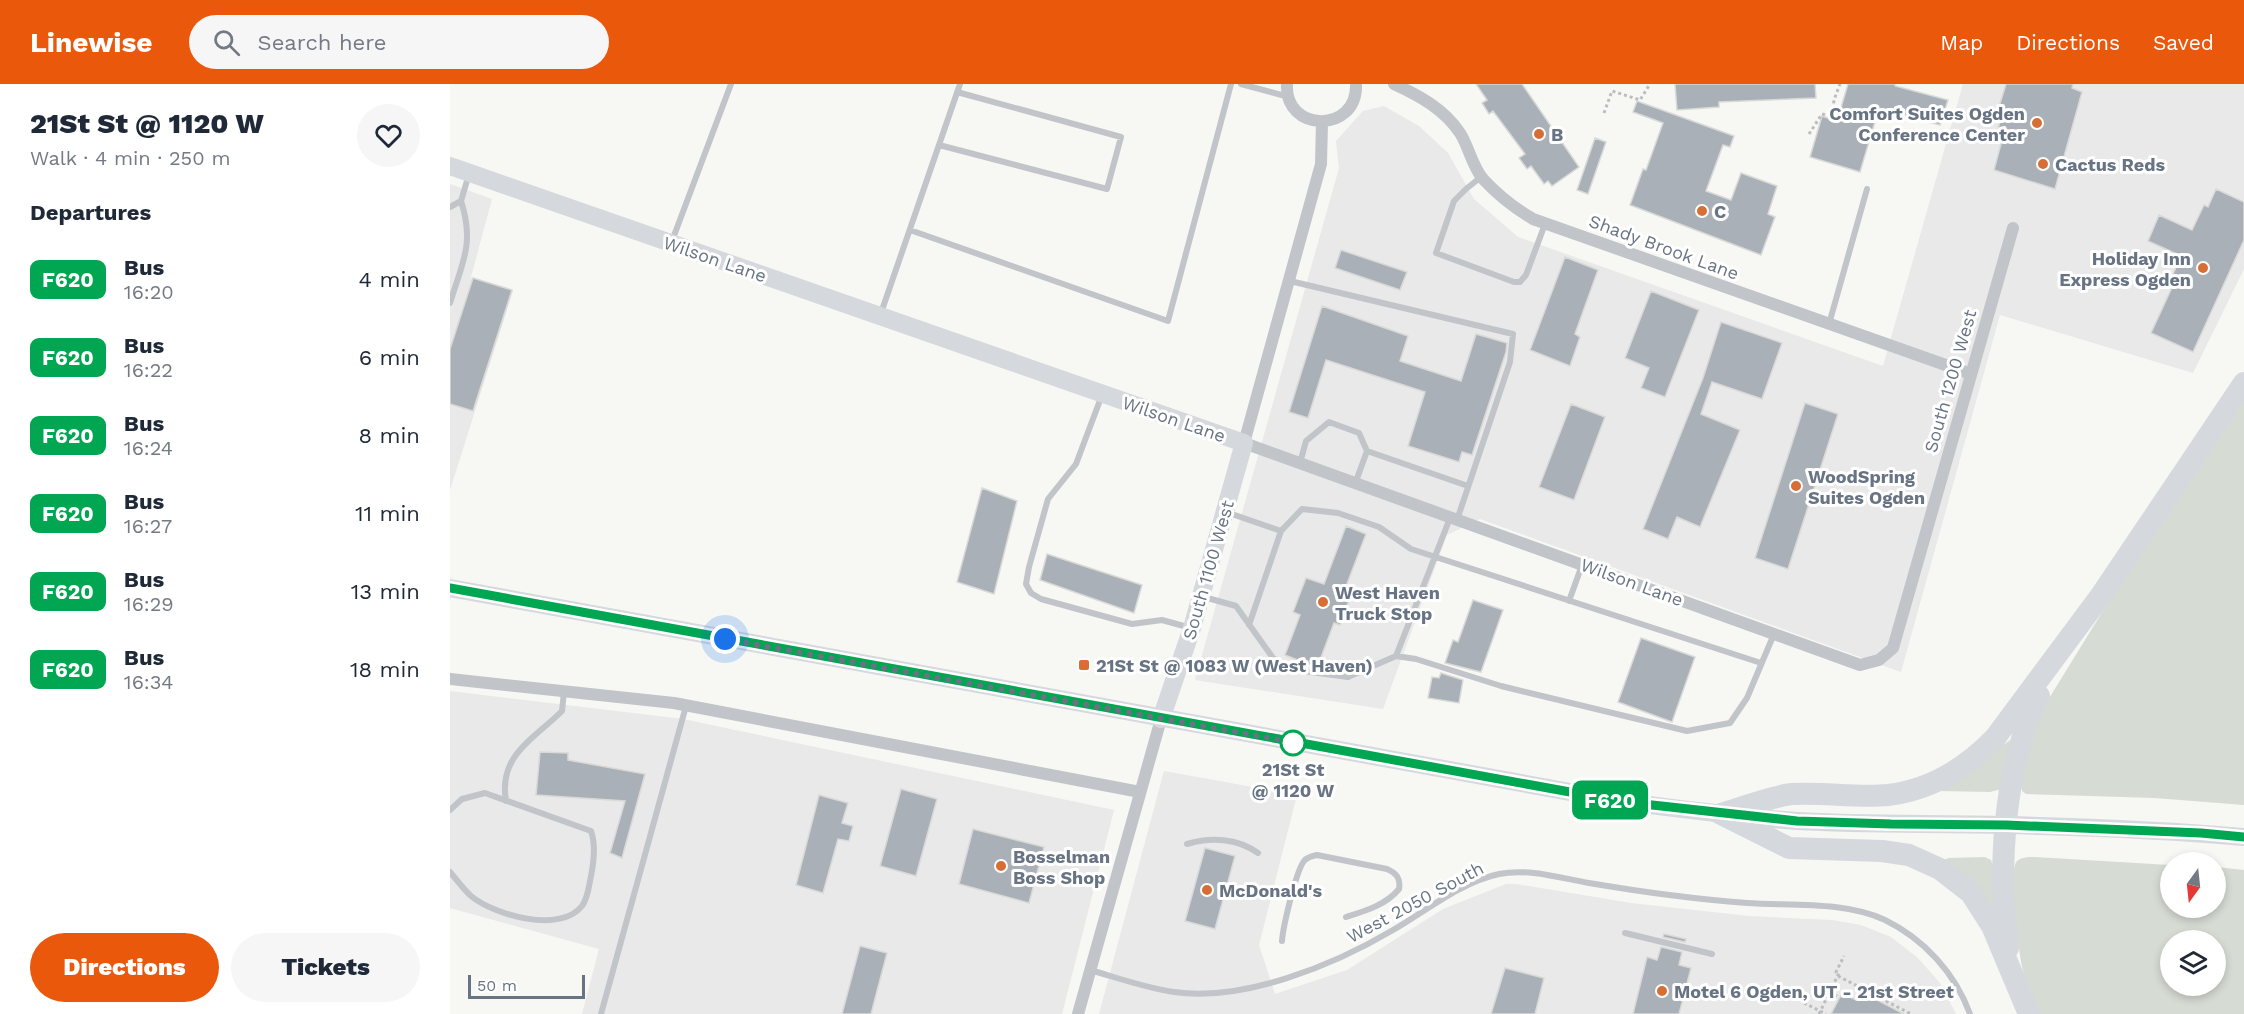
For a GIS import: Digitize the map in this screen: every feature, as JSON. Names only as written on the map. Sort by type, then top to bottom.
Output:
[{"type":"highway","points":[[1721,814],[1790,794],[1888,795],[1913,790],[1940,780],[1961,768],[1995,738],[2059,654],[2175,488],[2244,383]]},
{"type":"highway","points":[[2010,968],[2003,885],[2006,825],[2020,743],[2033,708],[2059,654]]},
{"type":"highway","points":[[1721,814],[1789,848],[1882,851],[1910,855],[1940,869],[1971,893],[1992,926],[2029,1014]]},
{"type":"main road","name":"Wilson Lane","points":[[450,166],[1244,443]]},
{"type":"main road","name":"South 1100 West","points":[[1161,718],[1192,628],[1244,443]]},
{"type":"main road","points":[[450,588],[1548,790],[1625,802],[1797,821],[2006,825],[2201,833],[2244,837]]},
{"type":"street","points":[[1288,90],[1295,110],[1305,117],[1322,122],[1334,120],[1344,114],[1352,105],[1356,84]]},
{"type":"street","name":"Shady Brook Lane","points":[[1395,84],[1420,96],[1440,111],[1460,133],[1481,177],[1509,204],[1533,219],[1971,374]]},
{"type":"street","name":"South 1100 West","points":[[1244,443],[1321,164],[1322,122]]},
{"type":"street","name":"South 1200 West","points":[[1893,648],[2013,228]]},
{"type":"street","name":"Wilson Lane","points":[[1244,443],[1860,665],[1879,660],[1893,648]]},
{"type":"street","points":[[450,679],[687,705],[1140,792]]},
{"type":"street","name":"South 1100 West","points":[[1078,1014],[1161,718]]},
{"type":"lane","points":[[671,243],[731,84]]},
{"type":"lane","points":[[880,316],[960,84]]},
{"type":"lane","points":[[910,230],[1168,321],[1231,84]]},
{"type":"lane","points":[[1241,84],[1288,90]]},
{"type":"lane","points":[[939,145],[1107,189],[1121,137],[957,92]]},
{"type":"lane","points":[[450,303],[469,242],[468,221],[461,201],[469,173]]},
{"type":"lane","points":[[1481,177],[1454,201],[1436,253],[1514,282],[1520,282],[1526,275],[1545,224]]},
{"type":"lane","points":[[1829,324],[1868,189]]},
{"type":"lane","points":[[450,207],[461,201]]},
{"type":"lane","points":[[1290,281],[1513,334],[1510,362],[1468,486],[1396,656]]},
{"type":"lane","points":[[1102,394],[1076,464],[1048,499],[1026,584],[1030,593],[1041,599],[1132,624],[1162,620],[1192,628]]},
{"type":"lane","points":[[1299,463],[1306,441],[1329,422],[1359,433],[1367,451],[1356,484]]},
{"type":"lane","points":[[1367,451],[1468,486]]},
{"type":"lane","points":[[1249,625],[1281,531],[1302,509],[1338,513],[1379,527],[1411,549],[1761,663]]},
{"type":"lane","points":[[1224,512],[1281,531]]},
{"type":"lane","points":[[1569,601],[1582,565]]},
{"type":"lane","points":[[1201,596],[1236,606],[1274,658],[1288,669],[1348,676],[1396,656],[1416,659],[1501,686],[1687,731],[1731,723],[1747,698],[1774,634]]},
{"type":"lane","points":[[506,801],[503,784],[519,748],[562,711],[564,691]]},
{"type":"lane","points":[[601,1014],[687,705]]},
{"type":"lane","points":[[450,810],[462,799],[485,793],[591,831],[594,839],[594,860],[583,905],[574,914],[562,919],[536,920],[494,910],[472,897],[450,872]]},
{"type":"lane","points":[[1187,844],[1227,840],[1245,844],[1258,853]]},
{"type":"lane","points":[[1282,941],[1283,929],[1300,867],[1309,857],[1317,855],[1387,869],[1398,877],[1399,889],[1390,897],[1368,910],[1346,917]]},
{"type":"lane","name":"West 2050 South","points":[[1090,970],[1173,992],[1194,994],[1257,986],[1318,968],[1341,958],[1369,945],[1475,882],[1490,876],[1514,872],[1542,874],[1670,896],[1833,908],[1864,913],[1901,929],[1933,955],[1958,987],[1970,1014]]},
{"type":"lane","points":[[1625,933],[1712,954]]},
{"type":"path","points":[[1604,113],[1612,91],[1640,100],[1650,84]]},
{"type":"path","points":[[1809,134],[1822,114],[1832,117],[1834,100],[1840,84]]},
{"type":"path","points":[[1844,956],[1836,972],[1839,973],[1838,976],[1911,1014]]},
{"type":"path","points":[[1820,1013],[1838,976]]},
{"type":"path","points":[[1813,984],[1839,997]]},
{"type":"path","points":[[1804,1003],[1826,1014]]},
{"type":"shaded area","points":[[1963,84],[2244,84],[2244,269],[2193,373],[2000,315],[1901,672],[1480,519],[1447,535],[1383,709],[1195,680],[1339,168],[1336,141],[1363,111],[1384,106],[1419,126],[1448,153],[1474,199],[1518,237],[1883,366]]},
{"type":"shaded area","points":[[450,184],[492,199],[471,277],[513,291],[450,490]]},
{"type":"shaded area","points":[[2244,401],[2244,805],[2154,798],[2026,794],[2022,791],[2021,785],[2032,737],[2048,700],[2101,614]]},
{"type":"shaded area","points":[[450,691],[683,719],[1114,810],[1062,1014],[582,1014],[599,949],[450,908]]},
{"type":"shaded area","points":[[2010,740],[2002,789],[1990,792],[1938,791]]},
{"type":"shaded area","points":[[1164,771],[1297,795],[1259,945],[1275,994],[1347,970],[1443,909],[1506,884],[1516,884],[1631,903],[1749,916],[1832,920],[1861,925],[1891,937],[1918,958],[1940,983],[1956,1014],[1099,1014]]},
{"type":"shaded area","points":[[1985,857],[1991,860],[1993,866],[1995,911],[1945,860]]},
{"type":"shaded area","points":[[2023,858],[2160,864],[2160,918],[2226,918],[2226,868],[2244,870],[2244,1014],[2039,1014],[2023,971],[2013,896],[2014,868],[2017,861]]},
{"type":"building","name":"B","points":[[1476,84],[1522,84],[1579,167],[1552,186],[1548,181],[1544,184],[1531,166],[1527,169],[1519,158],[1525,154],[1493,111],[1489,114],[1482,103],[1487,100]]},
{"type":"building","points":[[1675,84],[1815,84],[1816,98],[1719,102],[1719,107],[1677,110]]},
{"type":"building","points":[[1848,84],[1895,84],[1895,86],[1948,100],[1940,125],[1882,109],[1880,116],[1877,115],[1860,172],[1810,157],[1822,116],[1837,121]]},
{"type":"building","name":"Comfort Suites Ogden Conference Center","points":[[2006,84],[2073,84],[2072,88],[2082,92],[2055,189],[1994,170],[2002,140],[1995,138],[2004,109],[1999,107]]},
{"type":"building","points":[[1637,101],[1734,136],[1730,147],[1723,145],[1706,191],[1731,200],[1741,173],[1777,186],[1768,214],[1775,217],[1761,255],[1630,205],[1663,123],[1633,112]]},
{"type":"building","points":[[1595,138],[1606,142],[1588,194],[1577,190]]},
{"type":"building","name":"Holiday Inn Express Ogden","points":[[2216,189],[2244,202],[2244,240],[2193,352],[2151,333],[2174,283],[2170,281],[2181,256],[2148,241],[2159,215],[2192,230],[2204,205],[2208,207]]},
{"type":"building","points":[[1341,250],[1407,272],[1400,290],[1335,268]]},
{"type":"building","points":[[1565,257],[1598,270],[1575,334],[1580,337],[1570,366],[1530,350]]},
{"type":"building","points":[[473,278],[512,290],[473,411],[450,404],[450,349]]},
{"type":"building","points":[[1651,291],[1699,310],[1665,397],[1641,388],[1649,368],[1625,358]]},
{"type":"building","points":[[1322,306],[1408,336],[1400,361],[1461,381],[1476,334],[1507,343],[1472,455],[1462,452],[1459,462],[1408,446],[1425,392],[1326,360],[1308,418],[1289,412]]},
{"type":"building","points":[[1721,322],[1782,343],[1762,399],[1712,382],[1701,414],[1740,430],[1700,527],[1677,517],[1668,539],[1643,529],[1703,378]]},
{"type":"building","name":"WoodSpring Suites Ogden","points":[[1805,403],[1838,414],[1788,569],[1755,558]]},
{"type":"building","points":[[1571,404],[1605,417],[1574,500],[1539,487]]},
{"type":"building","points":[[982,488],[1017,501],[994,594],[957,582]]},
{"type":"building","name":"West Haven Truck Stop","points":[[1346,526],[1366,534],[1345,589],[1352,592],[1340,625],[1334,623],[1317,668],[1285,655],[1300,615],[1293,612],[1306,578],[1324,584]]},
{"type":"building","points":[[1047,554],[1142,585],[1134,613],[1040,580]]},
{"type":"building","points":[[1473,600],[1503,610],[1481,672],[1445,663],[1453,640],[1458,642]]},
{"type":"building","points":[[1641,638],[1695,657],[1672,722],[1618,702]]},
{"type":"building","points":[[1441,673],[1463,680],[1459,703],[1428,698],[1432,677],[1439,678]]},
{"type":"building","points":[[540,752],[568,753],[568,760],[645,774],[622,858],[610,853],[625,801],[536,795]]},
{"type":"building","points":[[901,789],[937,799],[916,876],[880,866]]},
{"type":"building","points":[[819,795],[848,803],[842,823],[853,826],[849,841],[838,839],[823,893],[796,885]]},
{"type":"building","name":"Bosselman Boss Shop","points":[[973,829],[1044,847],[1029,903],[959,884]]},
{"type":"building","points":[[1205,848],[1235,856],[1215,929],[1185,921]]},
{"type":"building","points":[[1664,934],[1686,939],[1685,942],[1663,937]]},
{"type":"building","points":[[860,946],[887,953],[871,1014],[842,1014]]},
{"type":"building","name":"Motel 6 Ogden, UT - 21st Street","points":[[1661,947],[1682,952],[1679,965],[1691,968],[1679,1014],[1633,1014],[1647,957],[1657,960]]},
{"type":"building","points":[[1505,968],[1544,978],[1535,1014],[1491,1014]]},
{"type":"building","points":[[1860,991],[1904,1014],[1831,1014],[1842,993],[1856,1000]]},
{"type":"bus line","name":"F620","points":[[450,588],[1548,790],[1625,802],[1797,821],[2006,825],[2201,833],[2244,837]]},
{"type":"place","name":"Comfort Suites Ogden Conference Center","points":[[2037,123]]},
{"type":"place","name":"B","points":[[1539,134]]},
{"type":"place","name":"Cactus Reds","points":[[2043,164]]},
{"type":"place","name":"C","points":[[1702,211]]},
{"type":"place","name":"Holiday Inn Express Ogden","points":[[2203,268]]},
{"type":"place","name":"WoodSpring Suites Ogden","points":[[1796,486]]},
{"type":"place","name":"West Haven Truck Stop","points":[[1323,602]]},
{"type":"place","name":"21St St @ 1083 W (West Haven)","points":[[1084,665]]},
{"type":"place","name":"21St St @ 1120 W","points":[[1293,743]]},
{"type":"place","name":"Bosselman Boss Shop","points":[[1001,866]]},
{"type":"place","name":"McDonald's","points":[[1207,890]]},
{"type":"place","name":"Motel 6 Ogden, UT - 21st Street","points":[[1662,991]]},
{"type":"route","points":[[725,639],[1302,744],[1293,743]]}]
